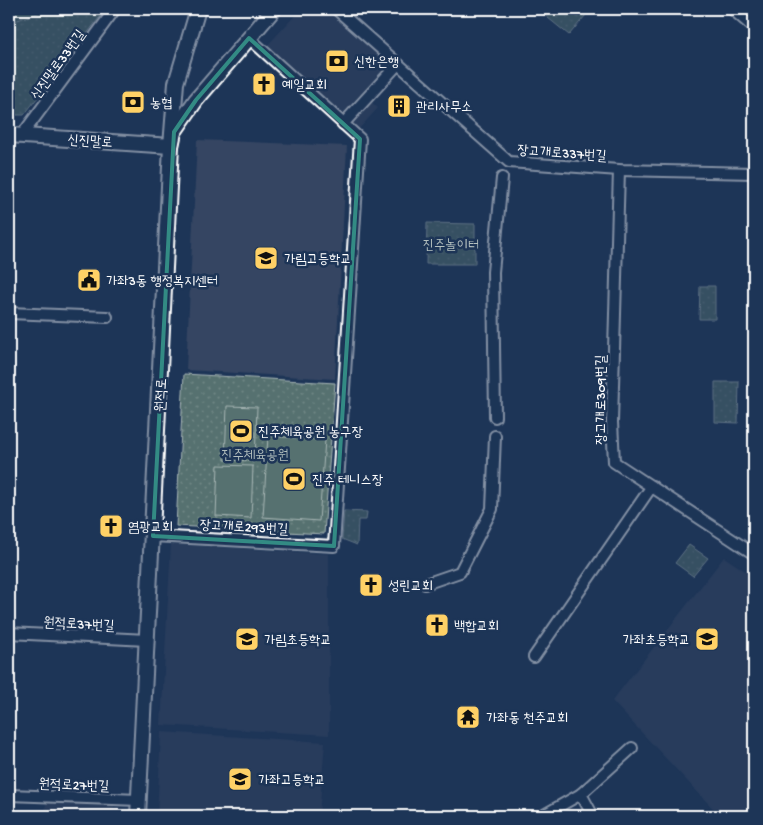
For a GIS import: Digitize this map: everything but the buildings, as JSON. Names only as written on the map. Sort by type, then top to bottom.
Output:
[{"type":"street","name":"신진말로33번길","points":[[16,135],[115,9]]},
{"type":"street","points":[[171,146],[176,83],[198,9]]},
{"type":"street","name":"원적로","points":[[138,816],[171,146],[174,132],[196,100],[274,9]]},
{"type":"street","name":"장고개로337번길","points":[[336,9],[509,162],[619,170],[754,173]]},
{"type":"street","points":[[732,9],[754,28]]},
{"type":"street","points":[[249,38],[343,124],[398,64]]},
{"type":"street","name":"장고개로293번길","points":[[153,536],[334,546],[360,139],[343,124]]},
{"type":"street","name":"신진말로","points":[[16,135],[171,146]]},
{"type":"street","name":"장고개로309번길","points":[[619,170],[612,422],[614,462],[754,554]]},
{"type":"street","points":[[495,417],[493,272],[502,178]]},
{"type":"street","points":[[9,312],[107,317]]},
{"type":"street","points":[[426,584],[460,572],[492,509],[496,436]]},
{"type":"street","points":[[534,657],[652,486]]},
{"type":"street","name":"원적로37번길","points":[[9,633],[147,640]]},
{"type":"street","points":[[542,816],[581,794],[632,748]]},
{"type":"street","points":[[581,794],[593,816]]},
{"type":"street","name":"원적로27번길","points":[[9,795],[139,800]]},
{"type":"highlighted area","points":[[249,38],[360,139],[334,546],[153,536],[174,132],[196,100]]},
{"type":"shaded area","points":[[301,9],[328,9],[391,65],[363,95],[378,108],[357,131],[265,48]]},
{"type":"shaded area","name":"가림고등학교","points":[[197,140],[347,146],[335,379],[186,370]]},
{"type":"shaded area","name":"가림초등학교","points":[[171,544],[329,554],[329,735],[161,725]]},
{"type":"shaded area","name":"가좌초등학교","points":[[724,557],[754,577],[754,810],[750,816],[720,816],[612,701]]},
{"type":"shaded area","name":"가좌고등학교","points":[[161,732],[325,742],[319,816],[157,816]]},
{"type":"shaded area","points":[[46,801],[114,804],[113,816],[45,816]]},
{"type":"green space","points":[[9,9],[106,9],[24,115],[9,115]]},
{"type":"green space","points":[[9,9],[49,9],[9,23]]},
{"type":"green space","points":[[537,9],[591,9],[569,35]]},
{"type":"green space","name":"진주놀이터","points":[[427,223],[475,224],[475,264],[426,264]]},
{"type":"green space","points":[[700,286],[715,286],[715,319],[699,319]]},
{"type":"green space","name":"진주체육공원","points":[[184,374],[335,383],[324,534],[176,526]]},
{"type":"green space","points":[[715,382],[739,382],[738,423],[715,422]]},
{"type":"green space","name":"진주체육공원 농구장","points":[[227,406],[257,407],[255,461],[225,460]]},
{"type":"green space","name":"진주 테니스장","points":[[268,436],[325,440],[319,521],[263,517]]},
{"type":"green space","points":[[218,465],[253,466],[251,518],[216,516]]},
{"type":"green space","points":[[344,511],[367,512],[366,520],[358,520],[357,545],[342,539]]},
{"type":"green space","points":[[689,545],[708,558],[693,576],[675,563]]},
{"type":"place","name":"신한은행","points":[[337,61]]},
{"type":"place","name":"예일교회","points":[[264,84]]},
{"type":"place","name":"농협","points":[[133,102]]},
{"type":"place","name":"관리사무소","points":[[399,106]]},
{"type":"place","name":"가림고등학교","points":[[266,258]]},
{"type":"place","name":"가좌3동 행정복지센터","points":[[89,280]]},
{"type":"place","name":"진주체육공원 농구장","points":[[241,431]]},
{"type":"place","name":"진주 테니스장","points":[[294,479]]},
{"type":"place","name":"염광교회","points":[[111,526]]},
{"type":"place","name":"성린교회","points":[[371,585]]},
{"type":"place","name":"백합교회","points":[[437,625]]},
{"type":"place","name":"가림초등학교","points":[[247,639]]},
{"type":"place","name":"가좌초등학교","points":[[707,639]]},
{"type":"place","name":"가좌동 천주교회","points":[[468,717]]},
{"type":"place","name":"가좌고등학교","points":[[240,779]]}]
